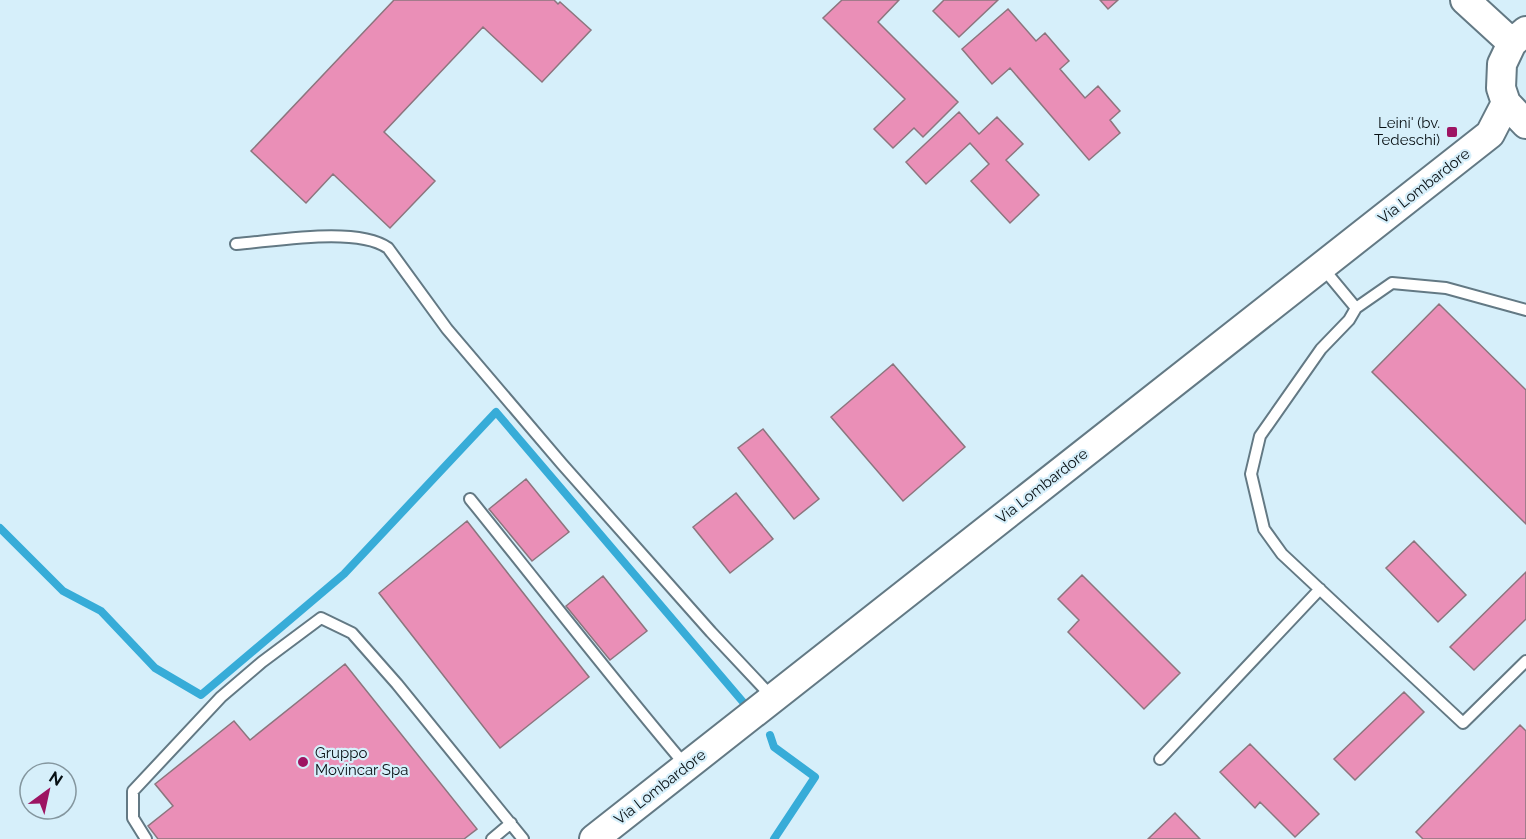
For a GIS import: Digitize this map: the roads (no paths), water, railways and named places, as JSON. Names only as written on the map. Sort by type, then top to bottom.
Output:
[{"type":"main road","points":[[1465,0],[1519,37],[1502,64],[1501,88],[1506,103],[1526,126]]},
{"type":"main road","name":"Via Lombardore","points":[[594,839],[1490,134],[1506,103]]},
{"type":"main road","name":"Via Lombardore","points":[[1490,134],[1526,126]]},
{"type":"lane","points":[[236,244],[346,235],[378,242],[388,248],[447,329],[562,464],[711,632],[773,698]]},
{"type":"lane","points":[[1322,266],[1356,308]]},
{"type":"lane","points":[[1526,310],[1446,288],[1392,283],[1356,308],[1349,320],[1321,349],[1260,436],[1251,474],[1264,529],[1282,554],[1463,723],[1526,661]]},
{"type":"lane","points":[[470,499],[629,699],[686,766]]},
{"type":"lane","points":[[1160,759],[1320,589]]},
{"type":"lane","points":[[146,839],[133,818],[133,791],[221,697],[262,662],[321,618],[352,633],[397,684],[523,839]]},
{"type":"lane","points":[[492,839],[511,823]]},
{"type":"waterway","points":[[0,528],[63,591],[101,611],[155,668],[201,695],[344,574],[496,412],[743,702]]},
{"type":"waterway","points":[[770,735],[774,747],[815,777],[774,839]]},
{"type":"place","name":"Leini' (bv. Tedeschi)","points":[[1452,132]]},
{"type":"place","name":"Gruppo Movincar Spa","points":[[303,762]]}]
